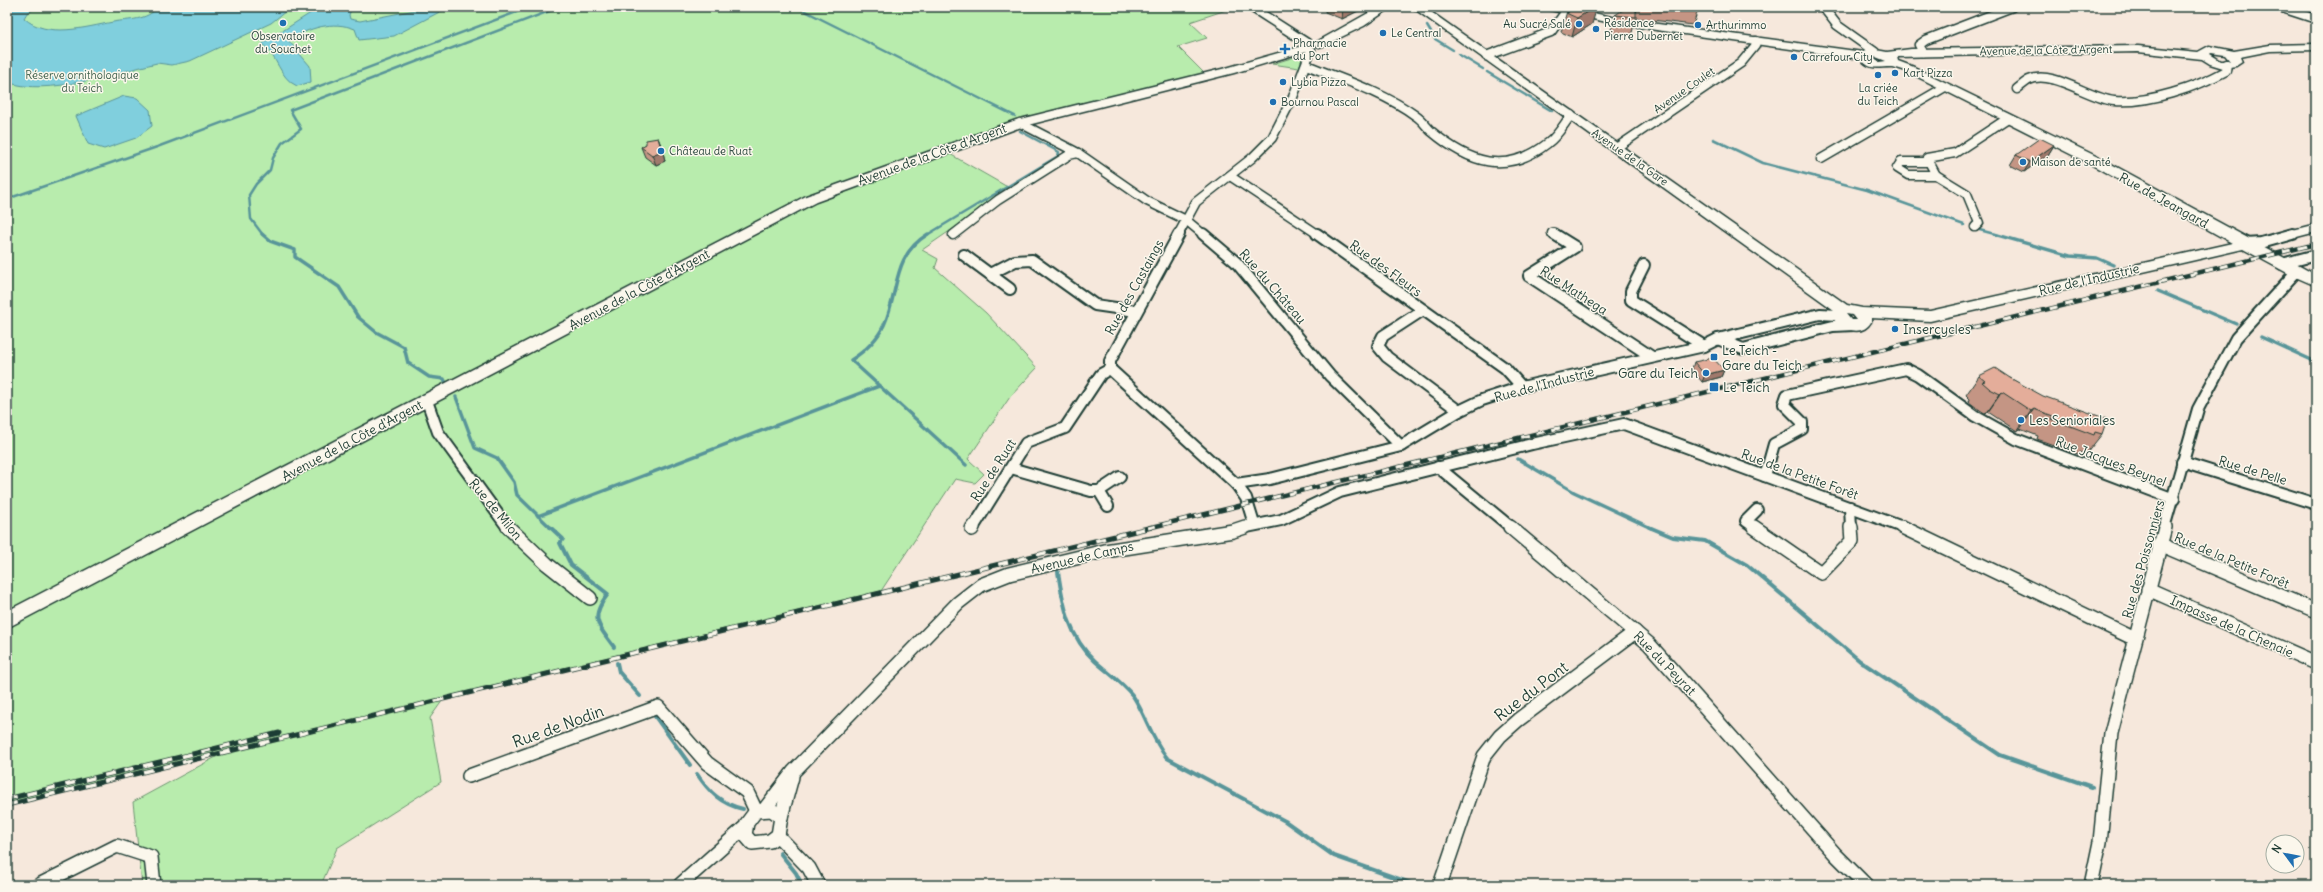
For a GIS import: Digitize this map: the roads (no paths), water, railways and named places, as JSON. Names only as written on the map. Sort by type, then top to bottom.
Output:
[{"type":"main road","name":"Avenue de la Côte d'Argent","points":[[7,620],[811,199],[1020,123],[1230,71],[1311,47],[1360,24],[1387,7]]},
{"type":"main road","name":"Avenue de la Gare","points":[[1417,7],[1571,115],[1840,312]]},
{"type":"main road","points":[[1550,7],[1629,23],[1756,41],[1870,54]]},
{"type":"main road","points":[[2230,60],[2270,48],[2316,47]]},
{"type":"main road","name":"Avenue de la Côte d'Argent","points":[[1870,54],[1867,60],[1874,64],[1883,66],[1889,59],[1923,52],[2138,49],[2204,56],[2203,51],[2209,49],[2218,50],[2230,60]]},
{"type":"main road","name":"Rue de Jeangard","points":[[1889,59],[2099,163],[2296,272],[2316,281]]},
{"type":"main road","name":"Rue de l'Industrie","points":[[1840,312],[1852,309],[1857,319],[1930,316],[2245,244]]},
{"type":"street","points":[[1251,7],[1311,47]]},
{"type":"street","points":[[1823,7],[1837,25],[1870,54]]},
{"type":"street","points":[[1923,52],[1919,45],[1926,40],[2012,7]]},
{"type":"street","points":[[2280,7],[2316,19]]},
{"type":"street","points":[[1486,56],[1551,32],[1566,11]]},
{"type":"street","name":"Avenue Coulet","points":[[1616,148],[1742,63],[1755,45],[1756,41]]},
{"type":"street","name":"Rue des Castaings","points":[[1110,369],[1112,355],[1196,202],[1252,158],[1272,138],[1306,65],[1311,47]]},
{"type":"street","points":[[2017,89],[2031,79],[2044,78],[2089,96],[2107,100],[2130,102],[2216,77],[2226,71],[2230,60]]},
{"type":"street","points":[[1306,65],[1371,91],[1416,116],[1431,132],[1450,144],[1476,158],[1492,163],[1515,162],[1549,143],[1571,115]]},
{"type":"street","points":[[1821,159],[1945,87]]},
{"type":"street","points":[[1976,227],[1979,223],[1967,194],[1936,175],[1927,158],[1955,153],[2008,118]]},
{"type":"street","name":"Rue du Château","points":[[1020,123],[1027,128],[1078,153],[1147,201],[1186,220],[1236,262],[1330,376],[1401,446]]},
{"type":"street","points":[[953,235],[998,200],[1069,156],[1078,153]]},
{"type":"street","points":[[1929,162],[1901,162],[1898,168],[1908,175],[1936,175]]},
{"type":"street","name":"Rue des Fleurs","points":[[1230,176],[1317,234],[1505,368],[1522,387]]},
{"type":"street","name":"Rue de l'Industrie","points":[[2245,244],[2261,243],[2316,228]]},
{"type":"street","name":"Rue Mathega","points":[[1552,233],[1575,247],[1529,276],[1652,357]]},
{"type":"street","points":[[964,255],[1010,289]]},
{"type":"street","points":[[2282,264],[2316,255]]},
{"type":"street","points":[[990,274],[1015,260],[1032,260],[1095,305],[1125,308],[1136,311]]},
{"type":"street","points":[[1644,265],[1631,291],[1631,300],[1704,346]]},
{"type":"street","name":"Rue des Poissonniers","points":[[2091,885],[2100,842],[2111,733],[2159,544],[2174,499],[2182,462],[2198,409],[2236,338],[2296,272]]},
{"type":"street","points":[[1423,310],[1383,336],[1378,346],[1386,357],[1459,411]]},
{"type":"street","name":"Rue de l'Industrie","points":[[1236,484],[1270,479],[1401,446],[1459,411],[1482,400],[1522,387],[1704,346],[1718,339],[1820,314],[1840,312]]},
{"type":"street","points":[[1718,339],[1743,349],[1857,319]]},
{"type":"street","points":[[1110,369],[1236,484],[1246,498],[1254,524]]},
{"type":"street","name":"Rue de Ruat","points":[[972,529],[1029,441],[1065,428],[1101,374],[1110,369]]},
{"type":"street","name":"Rue Jacques Beynel","points":[[1765,476],[1774,444],[1802,429],[1802,422],[1784,404],[1787,395],[1906,369],[1975,416],[2016,439],[2174,499]]},
{"type":"street","name":"Rue de Milon","points":[[427,401],[438,432],[510,530],[547,564],[590,598]]},
{"type":"street","name":"Rue de la Petite Forêt","points":[[1438,467],[1624,424],[1916,532],[2135,639]]},
{"type":"street","name":"Rue de Pelle","points":[[2182,462],[2316,504]]},
{"type":"street","name":"Avenue de Camps","points":[[760,810],[794,770],[958,603],[981,585],[1009,574],[1105,551],[1185,537],[1233,531],[1254,524],[1282,520],[1340,492],[1438,467]]},
{"type":"street","name":"Rue du Peyrat","points":[[1438,467],[1635,632],[1711,712],[1836,855],[1866,885]]},
{"type":"street","points":[[1011,468],[1082,489],[1099,491],[1120,477]]},
{"type":"street","points":[[1099,491],[1108,506]]},
{"type":"street","points":[[1757,510],[1746,521],[1821,573],[1852,541],[1850,507]]},
{"type":"street","name":"Rue de la Petite Forêt","points":[[2159,544],[2316,612]]},
{"type":"street","name":"Impasse de la Chenaie","points":[[2148,589],[2316,663]]},
{"type":"street","name":"Rue du Pont","points":[[1440,885],[1484,756],[1493,743],[1510,724],[1610,654],[1635,632]]},
{"type":"street","name":"Rue de Nodin","points":[[469,776],[658,707],[707,763],[747,792],[760,810]]},
{"type":"street","name":"Avenue de Camps","points":[[781,817],[794,770]]},
{"type":"street","points":[[680,885],[744,828],[760,810],[772,810],[781,817],[782,826],[778,836],[765,844],[752,843],[747,839],[744,828]]},
{"type":"street","points":[[778,836],[808,868],[818,885]]},
{"type":"street","points":[[39,885],[117,846],[151,857],[154,885]]},
{"type":"water","points":[[7,7],[38,7],[27,13],[24,18],[33,24],[44,28],[67,30],[137,19],[148,15],[158,7],[291,7],[271,23],[190,61],[172,65],[157,63],[81,82],[42,87],[23,86],[7,82]]},
{"type":"water","points":[[320,7],[352,7],[349,15],[350,19],[360,21],[430,7],[467,7],[447,8],[394,36],[359,40],[355,29],[346,26],[329,25],[313,29],[296,36],[288,40],[310,66],[311,82],[297,86],[286,78],[272,54],[262,44]]},
{"type":"water","points":[[124,96],[137,98],[150,110],[152,126],[136,138],[104,149],[88,144],[76,116]]},
{"type":"waterway","points":[[7,199],[157,147],[530,7]]},
{"type":"waterway","points":[[263,235],[251,219],[249,195],[256,184],[270,170],[273,158],[282,143],[301,129],[290,110],[560,7]]},
{"type":"waterway","points":[[797,7],[1015,116]]},
{"type":"waterway","points":[[1427,26],[1435,39],[1453,50]]},
{"type":"waterway","points":[[1458,54],[1483,69]]},
{"type":"waterway","points":[[1487,72],[1552,111]]},
{"type":"waterway","points":[[927,235],[1058,156],[1059,152],[1020,131]]},
{"type":"waterway","points":[[1713,139],[1763,163],[1867,190],[1964,225]]},
{"type":"waterway","points":[[1976,229],[1998,235]]},
{"type":"waterway","points":[[928,234],[916,243],[902,264],[889,312],[878,336],[870,345],[851,360],[966,465]]},
{"type":"waterway","points":[[1994,234],[2070,256],[2097,258],[2113,265]]},
{"type":"waterway","points":[[263,235],[270,241],[295,250],[295,257],[339,287],[358,317],[376,332],[404,347],[408,363],[429,377],[444,379],[446,383]]},
{"type":"waterway","points":[[2158,291],[2236,324]]},
{"type":"waterway","points":[[2261,337],[2316,362]]},
{"type":"waterway","points":[[538,516],[879,386]]},
{"type":"waterway","points":[[456,397],[475,448],[497,458],[514,482],[517,495],[538,516]]},
{"type":"waterway","points":[[1518,459],[1574,492],[1651,528]]},
{"type":"waterway","points":[[538,516],[551,528]]},
{"type":"waterway","points":[[550,527],[563,539],[560,543],[571,565],[608,594],[602,602],[597,616],[600,627],[614,647]]},
{"type":"waterway","points":[[1649,527],[1673,537],[1705,541],[1747,565],[1860,661],[2000,755],[2092,787]]},
{"type":"waterway","points":[[1058,572],[1065,608],[1073,631],[1079,642],[1086,652],[1133,696],[1157,743],[1167,758],[1285,821],[1334,856],[1416,885]]},
{"type":"waterway","points":[[617,663],[619,672],[640,696]]},
{"type":"waterway","points":[[654,715],[690,765]]},
{"type":"waterway","points":[[697,774],[716,796],[728,804],[743,809]]},
{"type":"waterway","points":[[780,853],[796,873],[802,885]]},
{"type":"railway","points":[[1148,528],[2316,244]]},
{"type":"railway","points":[[7,805],[1152,527]]},
{"type":"railway","points":[[7,799],[279,733]]},
{"type":"place","name":"Observatoire du Souchet","points":[[283,23]]},
{"type":"place","name":"Au Sucré Salé","points":[[1579,24]]},
{"type":"place","name":"Arthurimmo","points":[[1698,25]]},
{"type":"place","name":"Résidence Pierre Dubernet","points":[[1596,29]]},
{"type":"place","name":"Le Central","points":[[1383,33]]},
{"type":"place","name":"Pharmacie du Port","points":[[1285,49]]},
{"type":"place","name":"Carrefour City","points":[[1794,57]]},
{"type":"place","name":"Kart Pizza","points":[[1895,73]]},
{"type":"place","name":"La criée du Teich","points":[[1878,75]]},
{"type":"place","name":"Lybia Pizza","points":[[1283,82]]},
{"type":"place","name":"Bournou Pascal","points":[[1273,102]]},
{"type":"place","name":"Château de Ruat","points":[[661,151]]},
{"type":"place","name":"Maison de santé","points":[[2023,162]]},
{"type":"place","name":"Insercycles","points":[[1895,329]]},
{"type":"place","name":"Le Teich - Gare du Teich","points":[[1714,357]]},
{"type":"place","name":"Gare du Teich","points":[[1706,373]]},
{"type":"place","name":"Le Teich","points":[[1714,387]]},
{"type":"place","name":"Les Senioriales","points":[[2021,420]]},
{"type":"park label","name":"Réserve ornithologique du Teich","points":[[82,81]]}]
